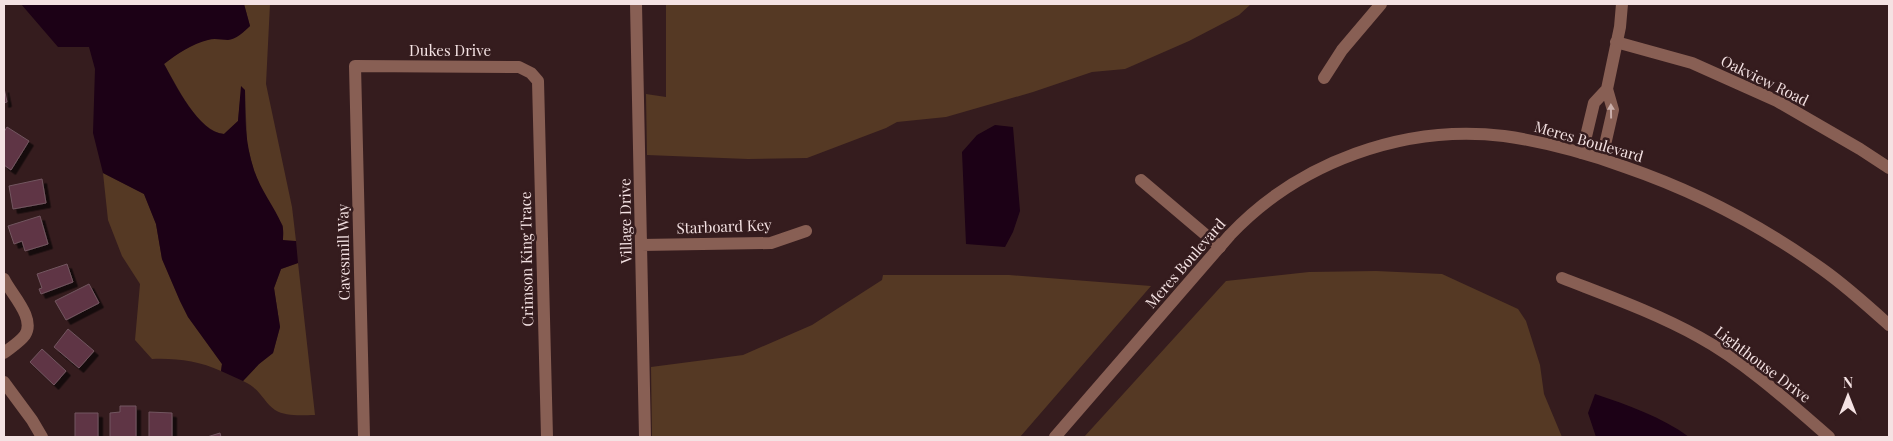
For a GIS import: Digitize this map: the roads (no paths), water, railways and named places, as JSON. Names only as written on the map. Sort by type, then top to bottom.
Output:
[{"type":"street","name":"Village Drive","points":[[636,4],[645,437]]},
{"type":"street","points":[[1324,78],[1342,50],[1381,4]]},
{"type":"street","points":[[1602,158],[1613,110],[1607,88],[1622,4]]},
{"type":"street","name":"Oakview Road","points":[[1616,42],[1684,60],[1777,101],[1889,168]]},
{"type":"street","name":"Dukes Drive","points":[[355,66],[519,67],[531,72],[538,81]]},
{"type":"street","name":"Cavesmill Way","points":[[355,66],[364,437]]},
{"type":"street","name":"Crimson King Trace","points":[[538,81],[547,437]]},
{"type":"street","points":[[1582,153],[1594,103],[1607,88]]},
{"type":"street","name":"Meres Boulevard","points":[[1055,437],[1250,215],[1284,189],[1330,163],[1373,148],[1419,138],[1477,135],[1522,139],[1602,158],[1657,178],[1704,199],[1766,232],[1823,269],[1889,325]]},
{"type":"street","points":[[1141,180],[1220,247]]},
{"type":"street","name":"Starboard Key","points":[[642,245],[771,243],[806,231]]},
{"type":"street","name":"Lighthouse Drive","points":[[1562,278],[1656,315],[1700,337],[1732,357],[1829,437]]},
{"type":"street","points":[[4,279],[24,311],[27,322],[24,336],[4,353]]},
{"type":"street","points":[[4,382],[42,437]]}]
